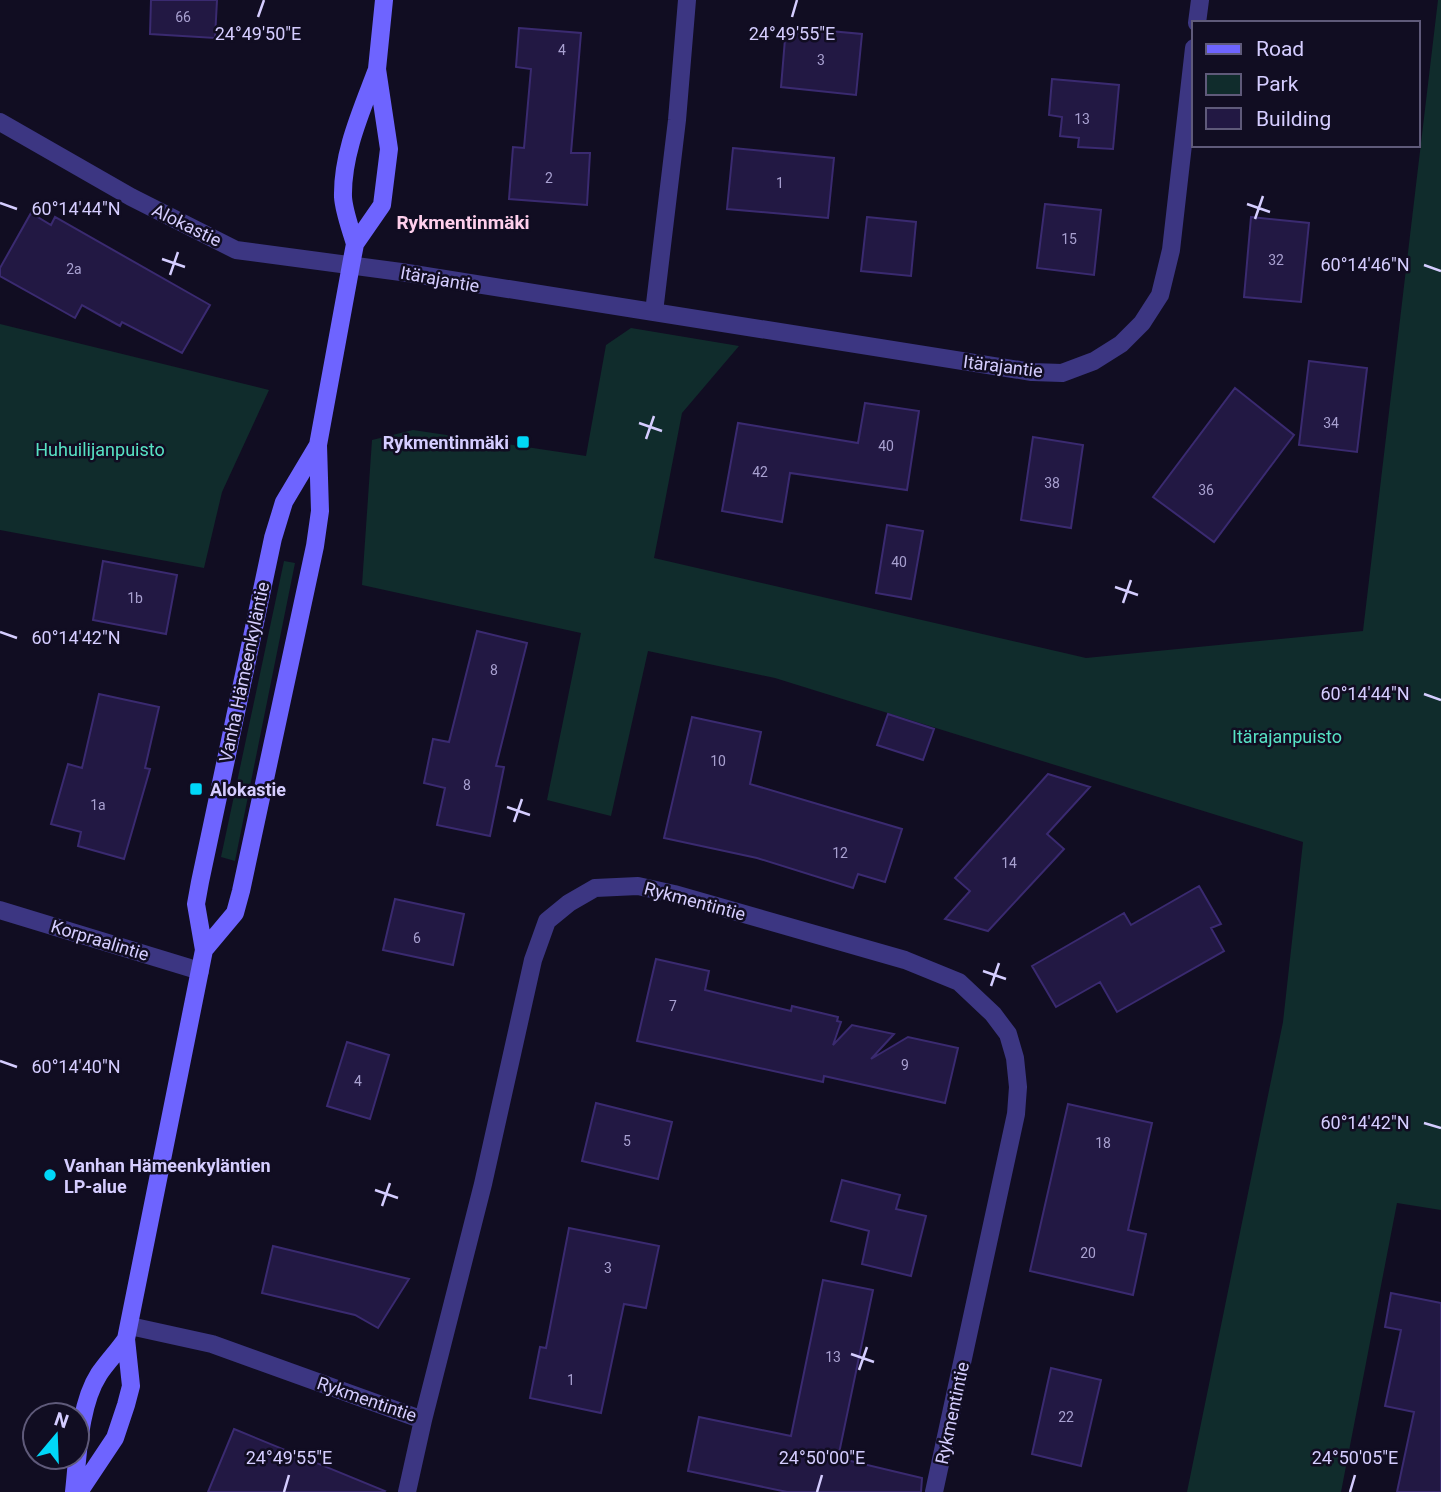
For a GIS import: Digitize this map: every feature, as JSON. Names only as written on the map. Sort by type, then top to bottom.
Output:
[{"type":"street","name":"Vanha Hämeenkyläntie","points":[[355,244],[343,199],[345,172],[351,142],[377,69],[384,0]]},
{"type":"street","points":[[654,312],[677,120],[687,0]]},
{"type":"street","points":[[1197,21],[1200,0]]},
{"type":"street","name":"Itärajantie","points":[[351,265],[1032,372],[1062,373],[1094,361],[1121,344],[1142,323],[1160,295],[1171,250],[1192,66]]},
{"type":"street","name":"Vanha Hämeenkyläntie","points":[[204,950],[235,913],[241,891],[315,546],[320,511],[318,445],[355,244],[382,205],[389,149],[377,69]]},
{"type":"street","name":"Alokastie","points":[[0,121],[131,197],[236,250],[351,265]]},
{"type":"street","name":"Vanha Hämeenkyläntie","points":[[76,1492],[114,1438],[131,1386],[128,1332],[204,950],[196,904],[273,538],[284,502],[318,445]]},
{"type":"street","name":"Rykmentintie","points":[[128,1332],[212,1345],[423,1420],[483,1184],[533,960],[547,921],[569,903],[595,888],[638,886],[687,897],[905,960],[959,982],[993,1014],[1008,1034],[1015,1058],[1018,1087],[1016,1114],[934,1492]]},
{"type":"street","name":"Korpraalintie","points":[[0,910],[200,971]]},
{"type":"street","name":"Vanha Hämeenkyläntie","points":[[76,1492],[82,1426],[91,1395],[98,1376],[128,1332]]},
{"type":"street","points":[[407,1492],[423,1420]]},
{"type":"green space","name":"Itärajanpuisto","points":[[1438,0],[1441,0],[1441,1210],[1397,1203],[1341,1492],[1187,1492],[1283,1022],[1303,842],[775,678],[648,651],[611,816],[547,800],[581,633],[362,585],[372,440],[413,430],[586,456],[606,345],[631,328],[739,346],[682,413],[654,558],[1086,658],[1363,631]]},
{"type":"green space","name":"Huhuilijanpuisto","points":[[0,324],[269,390],[222,492],[204,568],[0,530]]},
{"type":"green space","points":[[284,561],[295,563],[235,861],[221,857]]},
{"type":"building","points":[[151,0],[217,0],[215,38],[150,34]]},
{"type":"building","points":[[786,27],[862,34],[856,95],[781,87]]},
{"type":"building","points":[[519,28],[581,33],[571,153],[590,153],[587,205],[509,199],[513,147],[524,148],[531,69],[516,67]]},
{"type":"building","points":[[1052,79],[1119,85],[1113,149],[1078,147],[1079,138],[1060,136],[1062,117],[1049,115]]},
{"type":"building","points":[[733,148],[834,158],[828,218],[727,209]]},
{"type":"building","points":[[1045,204],[1101,210],[1094,275],[1037,268]]},
{"type":"building","points":[[31,213],[51,225],[55,217],[210,305],[182,353],[122,322],[120,326],[82,305],[75,318],[0,276],[0,268]]},
{"type":"building","points":[[867,217],[916,222],[911,276],[861,271]]},
{"type":"building","points":[[1251,217],[1309,223],[1301,302],[1244,297]]},
{"type":"building","points":[[1309,361],[1367,368],[1357,452],[1299,445]]},
{"type":"building","points":[[1235,388],[1294,435],[1214,542],[1153,497]]},
{"type":"building","points":[[865,403],[919,411],[907,490],[790,473],[782,522],[722,511],[738,423],[858,443]]},
{"type":"building","points":[[1033,437],[1083,445],[1071,528],[1021,520]]},
{"type":"building","points":[[887,525],[923,531],[911,599],[876,593]]},
{"type":"building","points":[[103,561],[177,575],[166,634],[93,620]]},
{"type":"building","points":[[477,631],[527,643],[496,766],[504,767],[490,836],[437,825],[445,788],[424,783],[433,739],[449,742]]},
{"type":"building","points":[[99,694],[159,707],[145,768],[150,769],[124,859],[78,846],[81,832],[51,824],[68,764],[82,768]]},
{"type":"building","points":[[888,714],[934,729],[923,760],[877,745]]},
{"type":"building","points":[[692,717],[761,732],[750,784],[902,829],[885,882],[858,874],[853,888],[757,858],[664,838]]},
{"type":"building","points":[[1048,774],[1090,787],[1047,834],[1064,849],[988,931],[945,919],[970,891],[955,878]]},
{"type":"building","points":[[1199,886],[1221,924],[1211,928],[1224,951],[1117,1012],[1100,982],[1056,1007],[1032,966],[1124,913],[1131,925]]},
{"type":"building","points":[[395,899],[464,914],[453,965],[383,950]]},
{"type":"building","points":[[656,959],[709,971],[705,990],[791,1011],[792,1006],[838,1017],[837,1021],[841,1022],[833,1045],[852,1025],[894,1034],[871,1059],[908,1037],[958,1048],[945,1103],[824,1076],[823,1082],[637,1041]]},
{"type":"building","points":[[347,1042],[389,1055],[370,1119],[327,1106]]},
{"type":"building","points":[[596,1103],[672,1122],[658,1179],[582,1161]]},
{"type":"building","points":[[1068,1104],[1152,1123],[1128,1230],[1146,1234],[1133,1295],[1030,1271]]},
{"type":"building","points":[[842,1180],[900,1195],[896,1209],[926,1216],[911,1276],[862,1264],[869,1231],[831,1221]]},
{"type":"building","points":[[569,1228],[659,1246],[646,1308],[624,1304],[601,1413],[530,1398],[540,1347],[546,1348]]},
{"type":"building","points":[[273,1246],[409,1279],[378,1328],[355,1315],[262,1293]]},
{"type":"building","points":[[823,1280],[873,1290],[838,1458],[922,1478],[921,1492],[787,1492],[688,1471],[699,1417],[791,1436]]},
{"type":"building","points":[[1391,1293],[1441,1303],[1441,1492],[1397,1492],[1414,1412],[1385,1406],[1401,1330],[1385,1327]]},
{"type":"building","points":[[1051,1368],[1101,1380],[1081,1466],[1032,1454]]},
{"type":"building","points":[[234,1429],[385,1491],[208,1492]]},
{"type":"place","name":"Rykmentinmäki","points":[[523,442]]},
{"type":"place","name":"Alokastie","points":[[196,789]]},
{"type":"place","name":"Vanhan Hämeenkyläntien LP-alue","points":[[50,1175]]},
{"type":"district","name":"Rykmentinmäki","points":[[463,222]]}]
